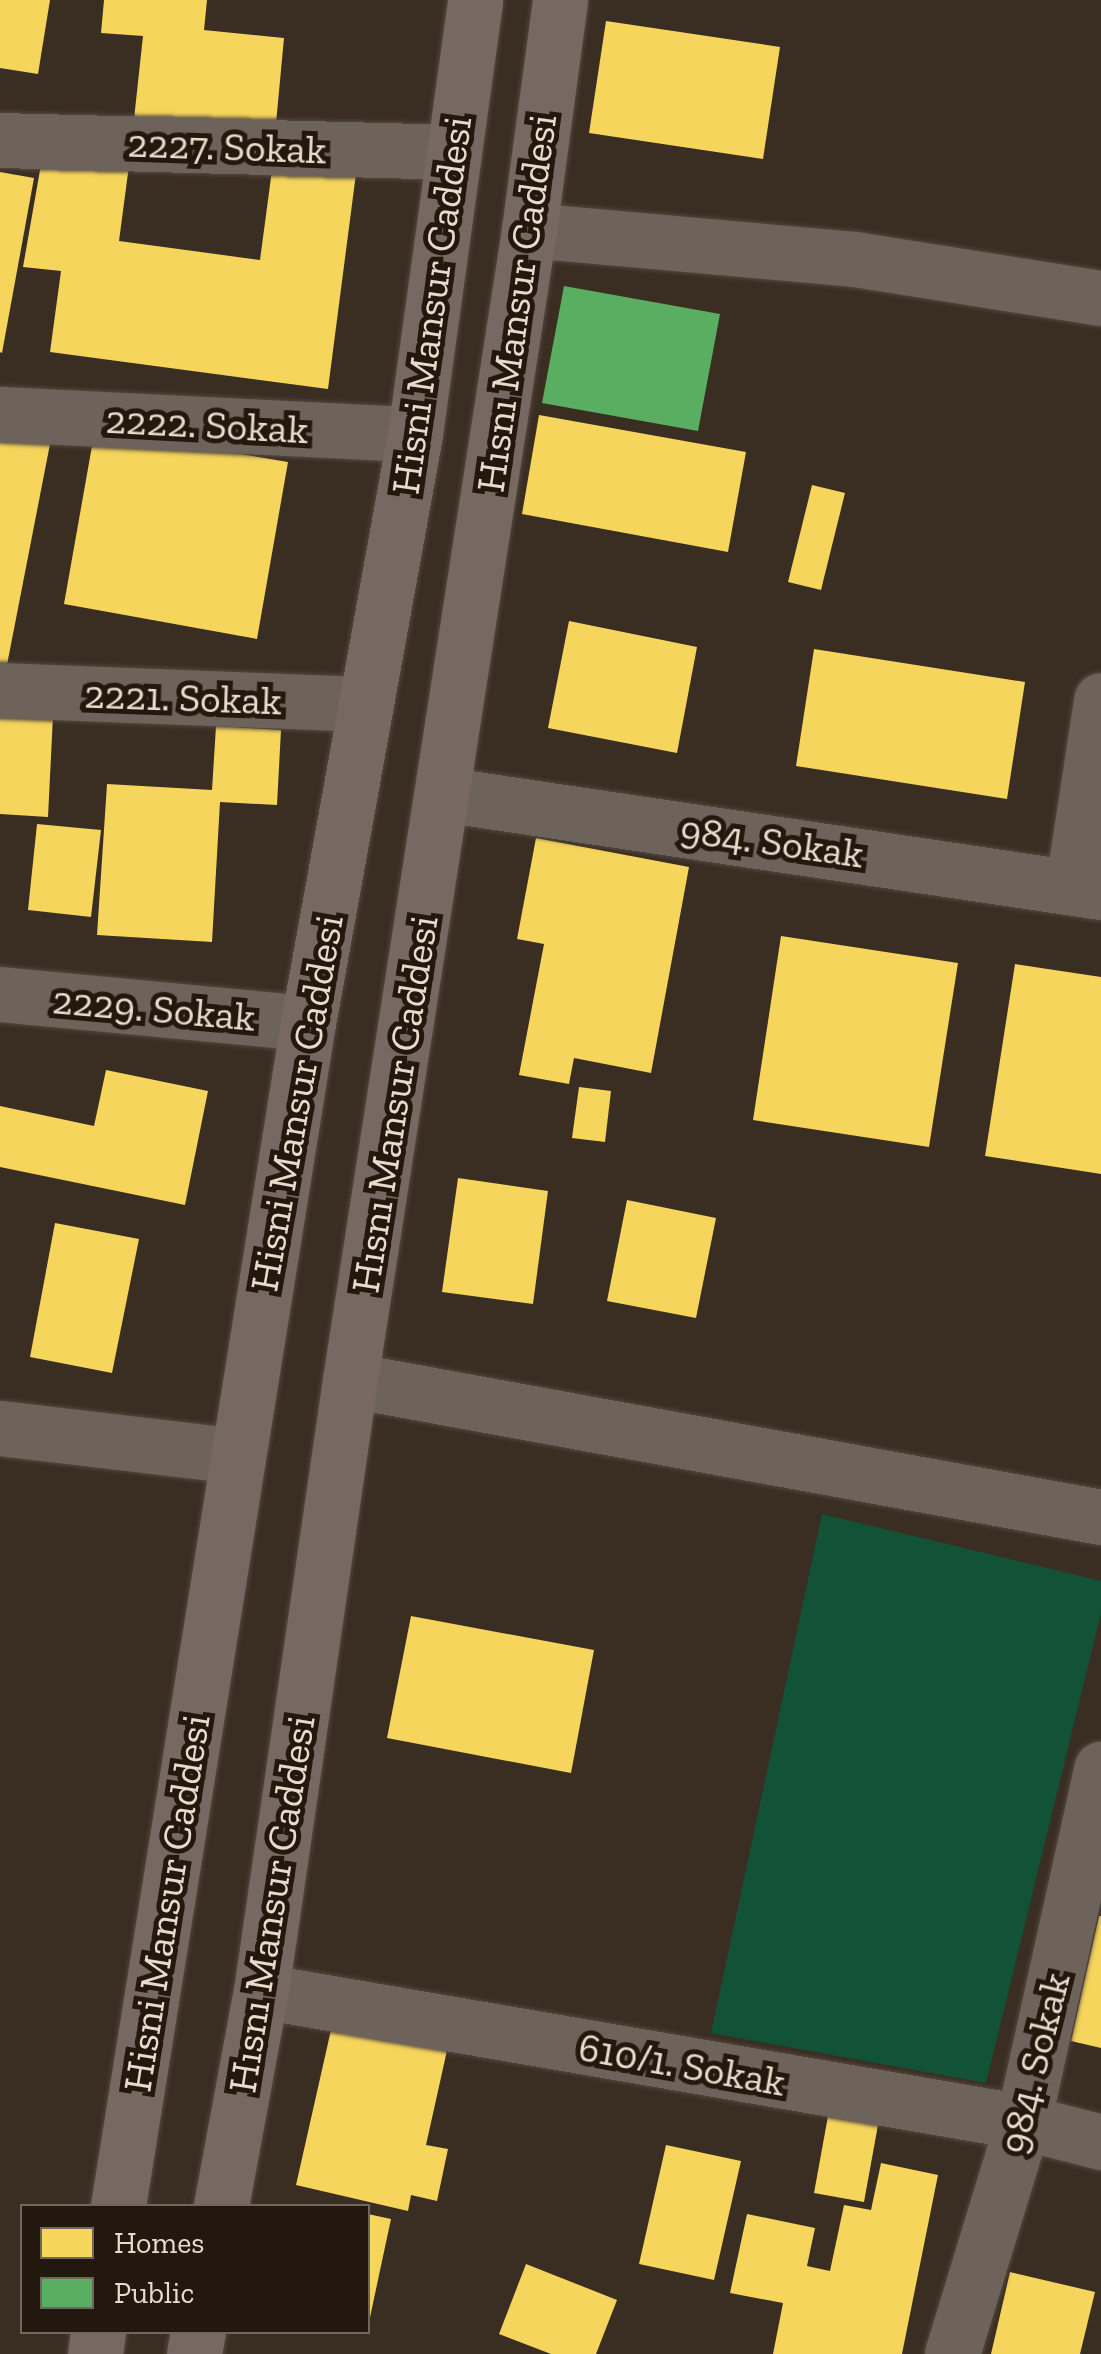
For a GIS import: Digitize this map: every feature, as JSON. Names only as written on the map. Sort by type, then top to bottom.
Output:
[{"type":"main road","name":"Hisni Mansur Caddesi","points":[[118,2204],[308,1023],[415,434],[475,0]]},
{"type":"main road","name":"Hısnı Mansur Caddesi","points":[[221,2204],[261,1991],[350,1380],[529,230],[560,0]]},
{"type":"street","name":"2227. Sokak","points":[[0,140],[454,152]]},
{"type":"street","points":[[529,230],[854,259],[1101,298]]},
{"type":"street","name":"2222. Sokak","points":[[0,414],[415,434]]},
{"type":"street","name":"2221. Sokak","points":[[0,690],[366,704]]},
{"type":"street","points":[[1087,888],[1101,700]]},
{"type":"street","name":"984. Sokak","points":[[442,794],[1087,888]]},
{"type":"street","name":"2229. Sokak","points":[[0,994],[308,1023]]},
{"type":"street","points":[[350,1380],[1101,1517]]},
{"type":"street","points":[[0,1428],[236,1456]]},
{"type":"street","name":"984. Sokak","points":[[952,2354],[1023,2122],[1101,1769]]},
{"type":"street","name":"610/1. Sokak","points":[[261,1991],[1023,2122],[1101,2142]]},
{"type":"green space","points":[[822,1514],[1101,1581],[1101,1613],[986,2083],[711,2033]]},
{"type":"building: Homes","points":[[0,0],[50,0],[38,74],[0,68]]},
{"type":"building: Homes","points":[[104,0],[207,0],[204,30],[284,38],[275,134],[134,119],[143,36],[101,33]]},
{"type":"building: Homes","points":[[606,21],[780,47],[763,159],[589,133]]},
{"type":"building: Homes","points":[[43,153],[130,158],[119,241],[260,260],[274,155],[357,166],[328,389],[50,352],[61,271],[23,267]]},
{"type":"building: Homes","points":[[0,172],[34,178],[2,353],[0,352]]},
{"type":"building: Homes","points":[[539,415],[746,452],[728,552],[522,514]]},
{"type":"building: Homes","points":[[95,429],[288,462],[257,639],[64,604]]},
{"type":"building: Homes","points":[[0,434],[50,444],[6,670],[0,668]]},
{"type":"building: Homes","points":[[812,485],[845,493],[821,590],[788,582]]},
{"type":"building: Homes","points":[[569,621],[697,647],[677,753],[548,728]]},
{"type":"building: Homes","points":[[814,649],[1025,682],[1007,799],[796,766]]},
{"type":"building: Homes","points":[[0,713],[53,716],[48,817],[0,814]]},
{"type":"building: Homes","points":[[216,726],[281,730],[277,805],[220,802],[212,942],[97,935],[107,784],[212,790]]},
{"type":"building: Homes","points":[[37,824],[101,830],[91,917],[28,910]]},
{"type":"building: Homes","points":[[536,838],[689,867],[651,1073],[574,1058],[569,1084],[519,1075],[544,944],[517,939]]},
{"type":"building: Homes","points":[[781,936],[958,963],[929,1147],[753,1120]]},
{"type":"building: Homes","points":[[1015,964],[1101,977],[1101,1174],[985,1156]]},
{"type":"building: Homes","points":[[106,1070],[208,1091],[185,1205],[0,1167],[0,1106],[94,1126]]},
{"type":"building: Homes","points":[[579,1087],[611,1091],[605,1142],[572,1138]]},
{"type":"building: Homes","points":[[458,1178],[548,1191],[533,1304],[442,1292]]},
{"type":"building: Homes","points":[[627,1200],[716,1218],[696,1318],[607,1301]]},
{"type":"building: Homes","points":[[55,1223],[139,1239],[112,1373],[30,1357]]},
{"type":"building: Homes","points":[[411,1616],[594,1650],[571,1773],[387,1738]]},
{"type":"building: Homes","points":[[1101,1916],[1101,2048],[1071,2041]]},
{"type":"building: Homes","points":[[333,2021],[448,2046],[426,2145],[448,2149],[437,2201],[411,2195],[408,2211],[296,2185]]},
{"type":"building: Homes","points":[[828,2116],[878,2125],[864,2202],[814,2193]]},
{"type":"building: Homes","points":[[666,2145],[741,2161],[714,2280],[639,2264]]},
{"type":"building: Homes","points":[[881,2163],[938,2175],[902,2354],[773,2354],[783,2303],[730,2293],[747,2214],[815,2228],[807,2266],[830,2271],[844,2205],[871,2210]]},
{"type":"building: Homes","points":[[370,2214],[391,2219],[370,2317]]},
{"type":"building: Homes","points":[[526,2264],[617,2300],[596,2354],[551,2354],[499,2334]]},
{"type":"building: Homes","points":[[1010,2272],[1095,2292],[1080,2354],[991,2354]]},
{"type":"building: Public","points":[[564,286],[720,314],[698,431],[542,403]]}]
